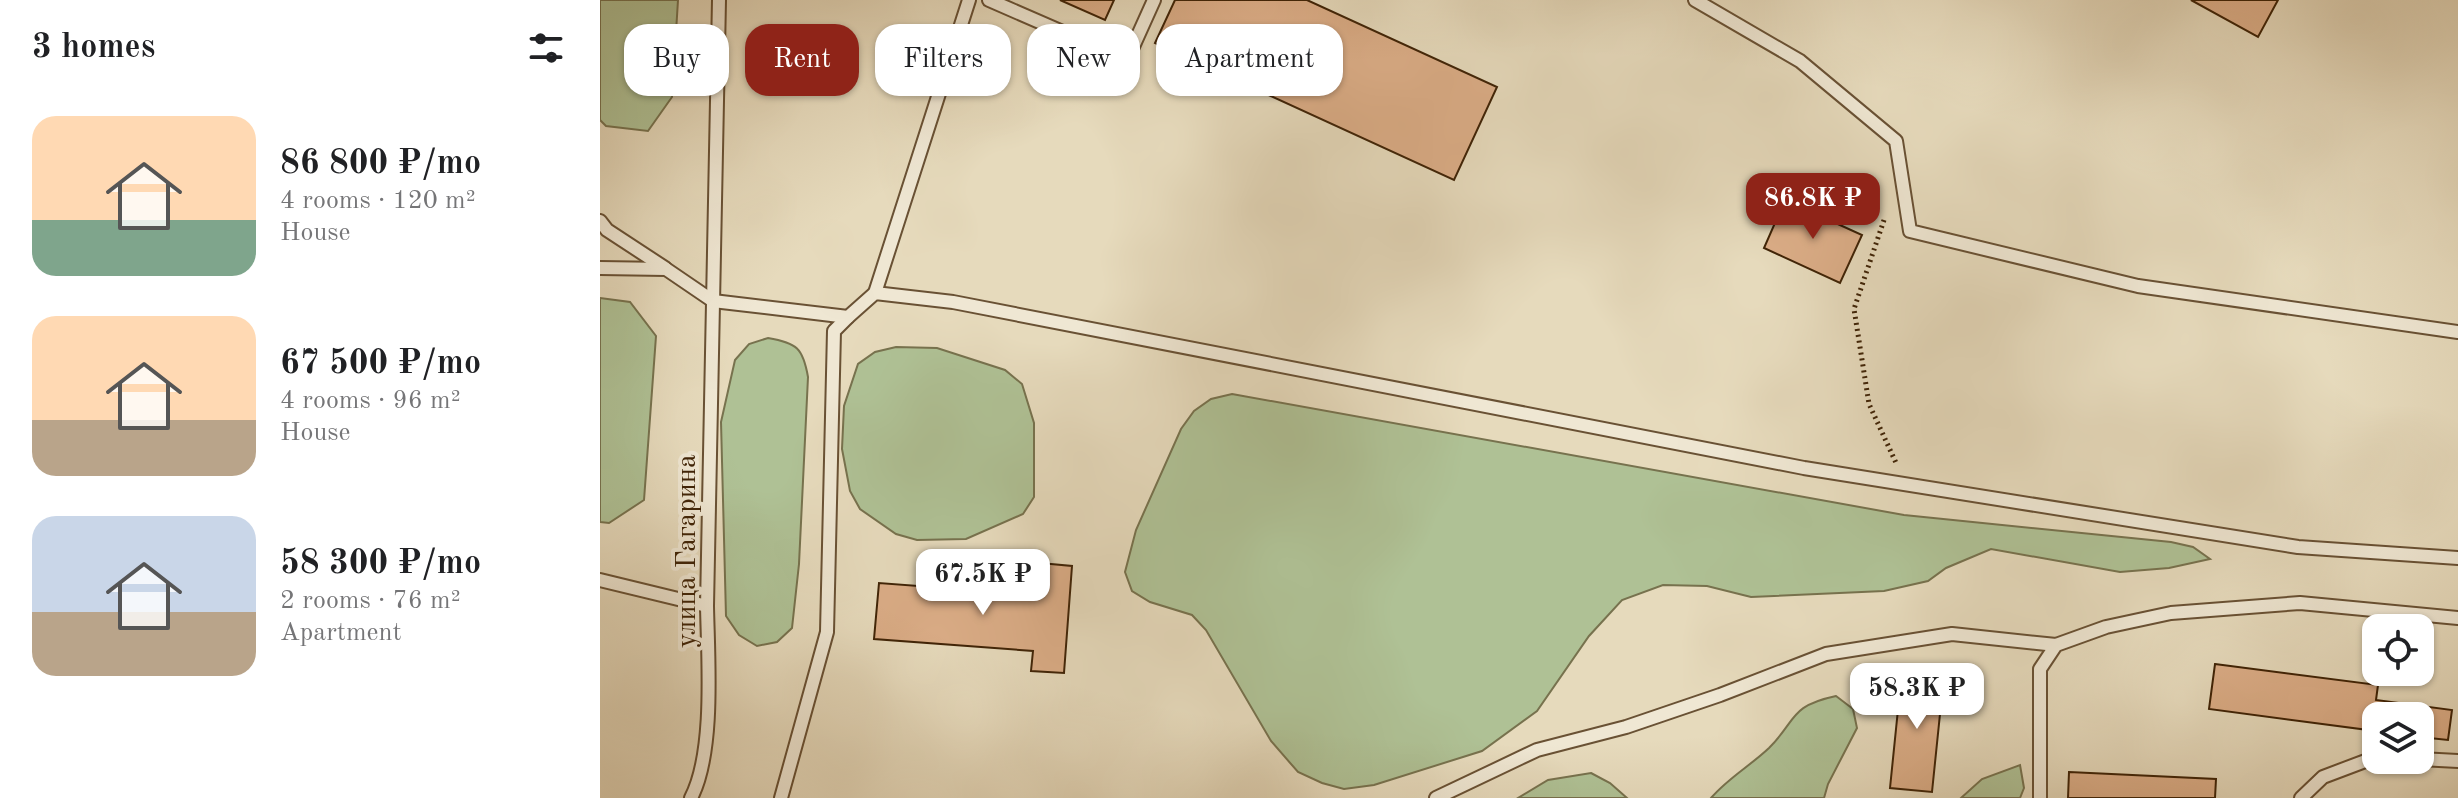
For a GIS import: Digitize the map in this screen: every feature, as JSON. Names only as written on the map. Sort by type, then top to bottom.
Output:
[{"type":"lane","name":"улица Гагарина","points":[[691,798],[700,780],[709,693],[707,606],[719,0]]},
{"type":"lane","points":[[781,798],[827,632],[834,331],[875,293],[969,0]]},
{"type":"lane","points":[[989,0],[1127,60],[1154,0]]},
{"type":"lane","points":[[1695,0],[1800,61],[1896,141],[1910,231],[2138,286],[2458,332]]},
{"type":"lane","points":[[600,221],[607,230],[713,301],[848,317]]},
{"type":"lane","points":[[600,268],[666,269]]},
{"type":"lane","points":[[875,293],[953,302],[1804,468],[2298,547],[2458,558]]},
{"type":"lane","points":[[600,580],[707,606]]},
{"type":"lane","points":[[1436,798],[1537,750],[1626,727],[1826,654],[1952,634],[2056,645],[2106,627],[2171,613],[2300,603],[2458,618]]},
{"type":"lane","points":[[2040,798],[2040,669],[2056,645]]},
{"type":"lane","points":[[2434,760],[2458,761]]},
{"type":"lane","points":[[2301,798],[2323,777],[2362,762]]},
{"type":"path","points":[[1884,220],[1854,309],[1869,404],[1905,484]]},
{"type":"green space","points":[[600,0],[678,0],[677,24],[624,24],[624,96],[672,97],[648,131],[606,126],[600,120]]},
{"type":"green space","points":[[600,298],[630,302],[656,336],[644,500],[609,523],[600,522]]},
{"type":"green space","points":[[768,338],[797,348],[804,359],[808,377],[799,564],[792,628],[777,642],[757,646],[739,635],[726,616],[721,422],[735,360],[749,344]]},
{"type":"green space","points":[[896,347],[937,348],[1005,370],[1022,384],[1034,423],[1034,497],[1023,514],[966,539],[917,540],[896,534],[860,509],[850,491],[842,449],[844,406],[858,364],[875,352]]},
{"type":"green space","points":[[1232,394],[1904,515],[2171,542],[2193,547],[2210,559],[2169,568],[2120,572],[1991,549],[1946,568],[1928,581],[1884,591],[1751,597],[1707,586],[1663,585],[1622,600],[1589,636],[1537,711],[1482,751],[1374,785],[1344,789],[1298,772],[1271,741],[1206,630],[1192,615],[1150,602],[1132,591],[1125,572],[1136,530],[1181,429],[1194,411],[1211,399]]},
{"type":"green space","points":[[1836,696],[1853,709],[1857,728],[1824,798],[1711,798],[1769,748],[1802,709]]},
{"type":"green space","points":[[2020,765],[2024,788],[2020,798],[1961,798],[1982,779]]},
{"type":"green space","points":[[1591,773],[1610,783],[1627,798],[1518,798],[1548,780]]},
{"type":"building","points":[[1060,0],[1114,0],[1105,20]]},
{"type":"building","points":[[1175,0],[1307,0],[1497,87],[1454,180],[1271,96],[1343,96],[1343,24],[1164,24]]},
{"type":"building","points":[[2191,0],[2278,0],[2258,37]]},
{"type":"building","points":[[1785,200],[1862,235],[1840,283],[1764,248]]},
{"type":"building","points":[[1040,563],[1072,566],[1064,673],[1031,671],[1033,651],[874,639],[879,583],[1037,595]]},
{"type":"building","points":[[2215,664],[2378,686],[2376,700],[2391,702],[2362,702],[2362,729],[2209,709]]},
{"type":"building","points":[[1902,670],[1944,675],[1932,792],[1890,788]]},
{"type":"building","points":[[2434,708],[2452,710],[2448,740],[2434,738]]},
{"type":"building","points":[[2069,772],[2216,779],[2215,798],[2068,798]]}]
